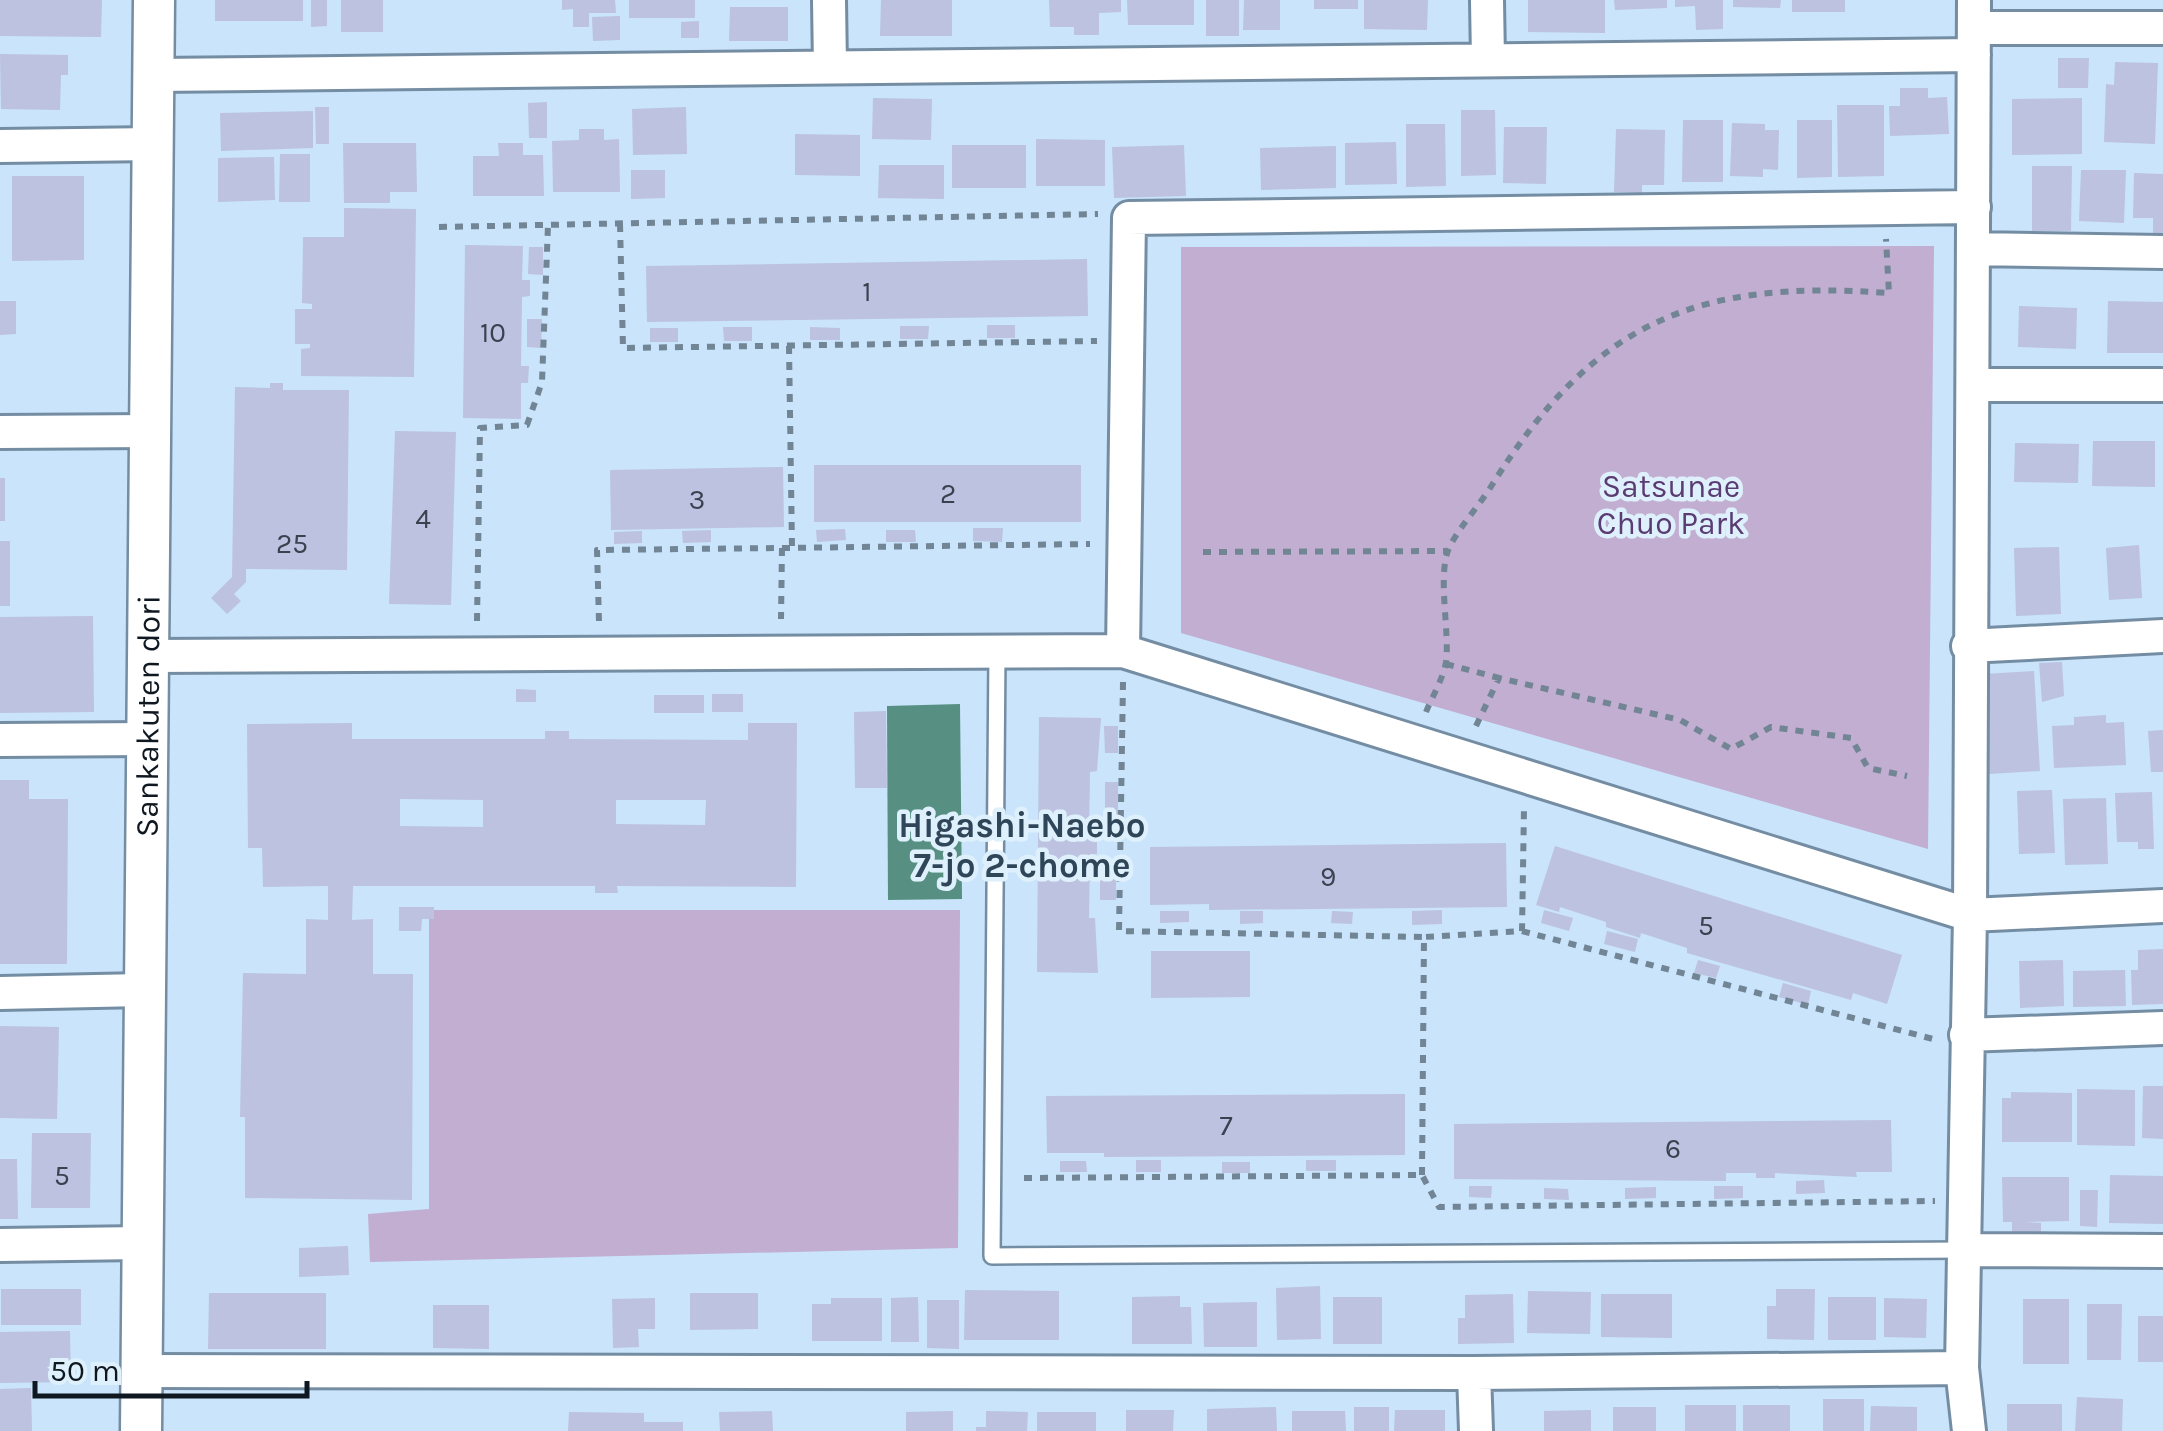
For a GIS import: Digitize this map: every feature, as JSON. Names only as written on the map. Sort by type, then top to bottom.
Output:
[{"type":"street","name":"Sankakuten dori","points":[[141,1431],[142,990],[149,739],[154,0]]},
{"type":"street","points":[[829,0],[830,67]]},
{"type":"street","points":[[1487,0],[1488,60]]},
{"type":"street","points":[[154,75],[1488,60],[1974,28],[2163,28]]},
{"type":"street","points":[[1969,1431],[1962,1368],[1964,1250],[1955,1039],[1970,915],[1968,646],[1974,28]]},
{"type":"street","points":[[0,146],[155,144]]},
{"type":"street","points":[[1123,664],[1128,218],[1974,207]]},
{"type":"street","points":[[1973,249],[2163,252]]},
{"type":"street","points":[[1973,385],[2163,385]]},
{"type":"street","points":[[0,432],[152,431]]},
{"type":"street","points":[[1968,646],[2163,636]]},
{"type":"street","points":[[150,656],[997,653],[1123,664],[1970,915],[2163,906]]},
{"type":"street","points":[[0,740],[149,739]]},
{"type":"street","points":[[0,992],[142,990]]},
{"type":"street","points":[[1955,1039],[2163,1028]]},
{"type":"street","points":[[0,1245],[141,1243]]},
{"type":"street","points":[[1964,1250],[2163,1251]]},
{"type":"street","points":[[143,1371],[1474,1373],[1962,1368]]},
{"type":"street","points":[[1474,1373],[1476,1431]]},
{"type":"lane","points":[[997,653],[992,1256],[1964,1250]]},
{"type":"path","points":[[440,227],[1109,214]]},
{"type":"path","points":[[620,224],[623,348],[1108,340]]},
{"type":"path","points":[[1425,713],[1446,664],[1448,551],[1523,436],[1577,375],[1638,328],[1702,302],[1821,288],[1889,294],[1885,224]]},
{"type":"path","points":[[477,626],[480,428],[527,425],[542,382],[548,225]]},
{"type":"path","points":[[788,346],[792,548]]},
{"type":"path","points":[[599,627],[596,550],[1106,544]]},
{"type":"path","points":[[782,548],[782,627]]},
{"type":"path","points":[[1203,552],[1448,551]]},
{"type":"path","points":[[1123,664],[1119,931],[1424,937],[1522,931],[1955,1039]]},
{"type":"path","points":[[1446,664],[1680,720],[1731,749],[1771,726],[1851,738],[1868,768],[1908,776]]},
{"type":"path","points":[[1475,729],[1499,678]]},
{"type":"path","points":[[1522,931],[1524,804]]},
{"type":"path","points":[[1424,937],[1422,1175],[1440,1208],[1941,1201]]},
{"type":"path","points":[[1024,1178],[1422,1175]]},
{"type":"green space","name":"Satsunae Chuo Park","points":[[1934,246],[1928,849],[1181,633],[1181,247]]},
{"type":"green space","points":[[429,910],[960,910],[958,1248],[370,1262],[368,1214],[429,1209]]},
{"type":"shaded area","points":[[960,704],[962,899],[888,900],[887,706]]},
{"type":"building","points":[[0,0],[102,0],[101,37],[0,36]]},
{"type":"building","points":[[215,0],[303,0],[303,21],[215,21]]},
{"type":"building","points":[[311,0],[327,0],[327,26],[311,27]]},
{"type":"building","points":[[341,0],[383,0],[383,32],[341,32]]},
{"type":"building","points":[[562,0],[615,0],[616,13],[589,13],[589,27],[573,27],[573,9],[562,10]]},
{"type":"building","points":[[629,0],[695,0],[695,18],[629,18]]},
{"type":"building","points":[[881,0],[952,0],[952,36],[880,36]]},
{"type":"building","points":[[1049,0],[1121,0],[1121,12],[1099,13],[1099,35],[1074,35],[1074,27],[1050,27]]},
{"type":"building","points":[[1127,0],[1194,0],[1194,25],[1128,25]]},
{"type":"building","points":[[1206,0],[1239,0],[1239,36],[1206,36]]},
{"type":"building","points":[[1244,0],[1280,0],[1280,30],[1243,30]]},
{"type":"building","points":[[1314,0],[1358,0],[1358,9],[1314,9]]},
{"type":"building","points":[[1364,0],[1428,0],[1427,30],[1364,29]]},
{"type":"building","points":[[1528,0],[1605,0],[1605,33],[1528,32]]},
{"type":"building","points":[[1614,0],[1667,0],[1667,8],[1615,10]]},
{"type":"building","points":[[1675,0],[1723,0],[1723,29],[1696,30],[1695,6],[1675,7]]},
{"type":"building","points":[[1733,0],[1781,0],[1780,8],[1733,7]]},
{"type":"building","points":[[1792,0],[1845,0],[1845,12],[1792,12]]},
{"type":"building","points":[[730,7],[788,7],[788,41],[729,41]]},
{"type":"building","points":[[620,16],[620,40],[593,41],[592,17]]},
{"type":"building","points":[[699,21],[699,38],[681,38],[681,22]]},
{"type":"building","points":[[0,54],[68,55],[68,75],[61,75],[60,110],[1,109]]},
{"type":"building","points":[[2058,58],[2089,58],[2088,88],[2058,88]]},
{"type":"building","points":[[2115,62],[2158,63],[2155,144],[2104,142],[2106,84],[2114,85]]},
{"type":"building","points":[[1900,88],[1928,88],[1928,98],[1947,97],[1949,134],[1890,136],[1889,106],[1900,106]]},
{"type":"building","points":[[873,98],[932,99],[931,140],[872,139]]},
{"type":"building","points":[[2082,98],[2082,154],[2012,155],[2012,99]]},
{"type":"building","points":[[547,102],[547,138],[529,138],[528,103]]},
{"type":"building","points":[[1837,105],[1884,105],[1884,176],[1838,177]]},
{"type":"building","points":[[315,107],[329,107],[329,144],[316,144]]},
{"type":"building","points":[[686,107],[687,154],[633,155],[632,109]]},
{"type":"building","points":[[1461,110],[1495,110],[1496,175],[1461,176]]},
{"type":"building","points":[[313,111],[313,148],[221,151],[220,113]]},
{"type":"building","points":[[1683,120],[1723,120],[1723,182],[1682,182]]},
{"type":"building","points":[[1797,120],[1832,120],[1832,177],[1797,178]]},
{"type":"building","points":[[1732,123],[1765,124],[1765,130],[1779,130],[1778,170],[1763,169],[1763,177],[1730,176]]},
{"type":"building","points":[[1406,124],[1445,124],[1446,186],[1406,187]]},
{"type":"building","points":[[1504,127],[1547,127],[1546,184],[1503,183]]},
{"type":"building","points":[[579,129],[604,129],[604,140],[619,139],[620,192],[553,192],[552,141],[579,140]]},
{"type":"building","points":[[1616,129],[1665,130],[1664,185],[1642,185],[1642,193],[1614,192]]},
{"type":"building","points":[[795,134],[860,135],[860,176],[795,175]]},
{"type":"building","points":[[1036,139],[1105,140],[1105,186],[1036,186]]},
{"type":"building","points":[[1396,142],[1397,184],[1345,185],[1345,143]]},
{"type":"building","points":[[343,143],[416,143],[417,192],[390,192],[390,203],[344,203]]},
{"type":"building","points":[[498,143],[523,143],[523,155],[543,155],[544,196],[473,196],[473,156],[499,156]]},
{"type":"building","points":[[952,145],[1026,145],[1026,188],[952,188]]},
{"type":"building","points":[[1184,145],[1186,196],[1114,198],[1112,147]]},
{"type":"building","points":[[1336,146],[1336,188],[1261,190],[1260,148]]},
{"type":"building","points":[[280,154],[310,154],[310,202],[279,202]]},
{"type":"building","points":[[274,157],[275,200],[218,202],[218,158]]},
{"type":"building","points":[[879,165],[944,165],[944,199],[878,198]]},
{"type":"building","points":[[2032,166],[2072,166],[2071,231],[2032,231]]},
{"type":"building","points":[[631,170],[665,170],[665,198],[631,199]]},
{"type":"building","points":[[2081,170],[2126,170],[2124,223],[2079,221]]},
{"type":"building","points":[[2134,173],[2163,174],[2163,233],[2153,233],[2153,218],[2133,218]]},
{"type":"building","points":[[12,176],[84,176],[84,260],[12,261]]},
{"type":"building","points":[[344,208],[416,209],[414,377],[301,376],[301,349],[310,348],[310,344],[295,344],[295,309],[312,309],[312,304],[302,303],[303,237],[344,237]]},
{"type":"building","points":[[465,245],[523,246],[522,280],[530,280],[530,296],[522,297],[521,366],[529,366],[528,383],[521,383],[521,419],[463,418]]},
{"type":"building","points":[[529,247],[543,247],[543,275],[528,274]]},
{"type":"building","points":[[1087,259],[1088,316],[647,322],[646,266]]},
{"type":"building","points":[[0,301],[16,301],[16,334],[0,335]]},
{"type":"building","points":[[2108,301],[2163,302],[2163,353],[2107,353]]},
{"type":"building","points":[[2019,306],[2077,308],[2076,349],[2018,347]]},
{"type":"building","points":[[527,319],[542,319],[541,348],[527,347]]},
{"type":"building","points":[[987,325],[1015,325],[1015,338],[987,338]]},
{"type":"building","points":[[900,326],[929,326],[928,339],[900,339]]},
{"type":"building","points":[[723,327],[752,327],[752,341],[724,341]]},
{"type":"building","points":[[810,327],[840,328],[840,340],[810,340]]},
{"type":"building","points":[[650,328],[678,328],[678,342],[650,342]]},
{"type":"building","points":[[270,383],[283,383],[283,390],[349,390],[347,570],[246,569],[246,582],[234,594],[241,601],[227,614],[211,598],[232,577],[235,387],[270,388]]},
{"type":"building","points":[[395,431],[456,432],[451,605],[389,604]]},
{"type":"building","points":[[2093,441],[2155,441],[2155,487],[2092,486]]},
{"type":"building","points":[[2015,443],[2079,444],[2078,483],[2014,482]]},
{"type":"building","points":[[814,465],[1081,465],[1081,522],[814,522]]},
{"type":"building","points":[[783,467],[784,527],[611,530],[610,470]]},
{"type":"building","points":[[0,478],[5,478],[5,521],[0,521]]},
{"type":"building","points":[[973,528],[1003,528],[1002,542],[973,541]]},
{"type":"building","points":[[845,529],[846,540],[817,542],[816,530]]},
{"type":"building","points":[[711,530],[711,542],[683,543],[682,531]]},
{"type":"building","points":[[886,530],[915,530],[916,542],[886,542]]},
{"type":"building","points":[[642,531],[642,543],[614,544],[614,532]]},
{"type":"building","points":[[0,541],[10,541],[10,606],[0,606]]},
{"type":"building","points":[[2139,545],[2142,598],[2109,600],[2106,548]]},
{"type":"building","points":[[2059,547],[2061,614],[2016,616],[2014,548]]},
{"type":"building","points":[[93,616],[94,712],[0,713],[0,617]]},
{"type":"building","points":[[2062,662],[2064,696],[2042,702],[2039,663]]},
{"type":"building","points":[[2034,671],[2040,771],[1989,774],[1984,674]]},
{"type":"building","points":[[516,689],[536,690],[536,702],[516,702]]},
{"type":"building","points":[[712,694],[743,694],[743,712],[712,712]]},
{"type":"building","points":[[654,695],[704,695],[704,713],[654,713]]},
{"type":"building","points":[[886,711],[887,788],[855,788],[854,712]]},
{"type":"building","points":[[2106,715],[2106,723],[2124,722],[2126,765],[2054,768],[2052,726],[2074,725],[2074,717]]},
{"type":"building","points":[[1039,717],[1101,718],[1097,771],[1090,772],[1089,836],[1097,836],[1097,854],[1090,854],[1089,918],[1095,918],[1098,973],[1037,972]]},
{"type":"building","points":[[352,723],[352,739],[545,739],[545,731],[569,731],[569,739],[748,740],[748,723],[797,723],[796,887],[617,886],[618,893],[595,893],[595,886],[353,886],[352,920],[373,919],[373,974],[413,974],[412,1200],[245,1198],[245,1117],[240,1117],[243,973],[306,974],[306,919],[328,920],[328,886],[263,887],[262,848],[248,848],[247,724]],"holes":[[[400,799],[483,800],[483,827],[400,826]],[[616,800],[706,800],[705,825],[616,824]]]},
{"type":"building","points":[[1104,726],[1118,726],[1118,753],[1105,753]]},
{"type":"building","points":[[2163,730],[2163,772],[2151,772],[2148,731]]},
{"type":"building","points":[[0,780],[29,780],[29,799],[68,799],[67,964],[0,964]]},
{"type":"building","points":[[1105,782],[1118,782],[1118,816],[1105,816]]},
{"type":"building","points":[[2052,790],[2055,853],[2019,854],[2017,791]]},
{"type":"building","points":[[2152,792],[2154,849],[2138,849],[2138,842],[2117,842],[2115,793]]},
{"type":"building","points":[[2106,798],[2108,864],[2065,865],[2063,799]]},
{"type":"building","points":[[1506,843],[1507,907],[1209,910],[1209,904],[1150,905],[1150,847]]},
{"type":"building","points":[[1555,846],[1902,955],[1887,1004],[1853,993],[1851,1000],[1687,953],[1687,948],[1641,933],[1640,938],[1560,907],[1559,912],[1536,905]]},
{"type":"building","points":[[1100,868],[1116,868],[1116,900],[1100,900]]},
{"type":"building","points":[[399,907],[434,907],[434,919],[422,919],[421,931],[399,931]]},
{"type":"building","points":[[1442,910],[1442,924],[1412,925],[1412,911]]},
{"type":"building","points":[[1544,910],[1573,918],[1569,931],[1541,923]]},
{"type":"building","points":[[1160,911],[1189,911],[1189,922],[1160,923]]},
{"type":"building","points":[[1240,911],[1263,911],[1263,923],[1240,924]]},
{"type":"building","points":[[1332,911],[1353,912],[1352,924],[1331,923]]},
{"type":"building","points":[[1607,931],[1638,939],[1635,952],[1604,944]]},
{"type":"building","points":[[2163,949],[2163,1004],[2132,1005],[2131,970],[2138,970],[2138,950]]},
{"type":"building","points":[[1151,951],[1250,951],[1250,997],[1151,998]]},
{"type":"building","points":[[1698,960],[1720,966],[1716,978],[1694,973]]},
{"type":"building","points":[[2063,960],[2064,1006],[2020,1008],[2019,961]]},
{"type":"building","points":[[2125,970],[2126,1006],[2073,1007],[2073,971]]},
{"type":"building","points":[[1783,983],[1811,991],[1808,1005],[1779,997]]},
{"type":"building","points":[[0,1026],[59,1027],[57,1119],[0,1118]]},
{"type":"building","points":[[2143,1086],[2163,1086],[2163,1139],[2142,1138]]},
{"type":"building","points":[[2077,1089],[2135,1090],[2135,1146],[2077,1145]]},
{"type":"building","points":[[2011,1092],[2072,1093],[2072,1142],[2002,1142],[2002,1098],[2011,1098]]},
{"type":"building","points":[[1405,1094],[1405,1155],[1104,1157],[1104,1153],[1047,1153],[1046,1096]]},
{"type":"building","points":[[1891,1120],[1892,1172],[1856,1172],[1857,1177],[1775,1173],[1775,1178],[1756,1178],[1756,1173],[1726,1173],[1726,1181],[1454,1179],[1454,1124]]},
{"type":"building","points":[[32,1133],[91,1133],[90,1208],[31,1208]]},
{"type":"building","points":[[0,1159],[17,1159],[18,1219],[0,1219]]},
{"type":"building","points":[[1136,1160],[1161,1160],[1161,1172],[1136,1172]]},
{"type":"building","points":[[1306,1160],[1336,1160],[1336,1171],[1306,1171]]},
{"type":"building","points":[[1060,1161],[1086,1161],[1087,1172],[1060,1172]]},
{"type":"building","points":[[1222,1162],[1250,1162],[1250,1173],[1222,1173]]},
{"type":"building","points":[[2110,1175],[2163,1176],[2163,1224],[2109,1223]]},
{"type":"building","points":[[2002,1177],[2069,1177],[2069,1221],[2023,1222],[2041,1223],[2041,1236],[2012,1236],[2012,1222],[2003,1222]]},
{"type":"building","points":[[1824,1180],[1825,1193],[1796,1194],[1796,1181]]},
{"type":"building","points":[[1469,1186],[1492,1186],[1491,1198],[1469,1197]]},
{"type":"building","points":[[1714,1186],[1743,1186],[1743,1198],[1714,1199]]},
{"type":"building","points":[[1656,1187],[1656,1198],[1625,1199],[1625,1188]]},
{"type":"building","points":[[1544,1188],[1568,1189],[1569,1200],[1544,1199]]},
{"type":"building","points":[[2080,1190],[2098,1190],[2097,1227],[2080,1226]]},
{"type":"building","points":[[348,1246],[349,1275],[299,1277],[299,1248]]},
{"type":"building","points":[[1320,1286],[1321,1339],[1277,1340],[1276,1288]]},
{"type":"building","points":[[1,1289],[81,1289],[81,1325],[1,1325]]},
{"type":"building","points":[[1776,1289],[1815,1289],[1814,1340],[1767,1339],[1767,1306],[1776,1306]]},
{"type":"building","points":[[965,1290],[1059,1291],[1059,1340],[964,1340]]},
{"type":"building","points":[[1528,1291],[1591,1292],[1590,1334],[1527,1333]]},
{"type":"building","points":[[209,1293],[326,1293],[326,1349],[208,1349]]},
{"type":"building","points":[[690,1293],[758,1293],[758,1329],[690,1330]]},
{"type":"building","points":[[1513,1294],[1514,1343],[1458,1344],[1458,1318],[1465,1318],[1465,1295]]},
{"type":"building","points":[[1601,1294],[1672,1294],[1672,1338],[1601,1337]]},
{"type":"building","points":[[1180,1296],[1180,1307],[1191,1307],[1192,1344],[1132,1344],[1132,1297]]},
{"type":"building","points":[[918,1297],[919,1342],[891,1342],[891,1298]]},
{"type":"building","points":[[1333,1297],[1382,1297],[1382,1344],[1333,1344]]},
{"type":"building","points":[[1828,1297],[1876,1297],[1876,1340],[1828,1340]]},
{"type":"building","points":[[655,1298],[655,1329],[638,1329],[639,1347],[613,1348],[612,1299]]},
{"type":"building","points":[[831,1298],[882,1298],[882,1341],[812,1341],[812,1304],[831,1304]]},
{"type":"building","points":[[1884,1298],[1927,1299],[1926,1338],[1884,1337]]},
{"type":"building","points":[[2023,1299],[2069,1299],[2069,1364],[2023,1364]]},
{"type":"building","points":[[927,1300],[959,1300],[959,1349],[927,1348]]},
{"type":"building","points":[[1257,1302],[1257,1347],[1204,1347],[1203,1303]]},
{"type":"building","points":[[2087,1304],[2122,1304],[2121,1360],[2087,1360]]},
{"type":"building","points":[[433,1305],[489,1305],[489,1349],[433,1348]]},
{"type":"building","points":[[2138,1316],[2163,1316],[2163,1362],[2138,1362]]},
{"type":"building","points":[[70,1331],[71,1382],[0,1383],[0,1332]]},
{"type":"building","points":[[31,1388],[32,1431],[0,1431],[0,1389]]},
{"type":"building","points":[[2077,1397],[2123,1399],[2122,1431],[2075,1431]]},
{"type":"building","points":[[1823,1399],[1864,1399],[1864,1431],[1823,1431]]},
{"type":"building","points":[[2007,1404],[2062,1404],[2062,1431],[2007,1431]]},
{"type":"building","points":[[1685,1405],[1736,1405],[1736,1431],[1685,1431]]},
{"type":"building","points":[[1743,1405],[1790,1405],[1790,1431],[1743,1431]]},
{"type":"building","points":[[1871,1406],[1917,1407],[1917,1431],[1870,1431]]},
{"type":"building","points":[[1276,1407],[1277,1431],[1207,1431],[1207,1409]]},
{"type":"building","points":[[1354,1407],[1389,1407],[1389,1431],[1354,1431]]},
{"type":"building","points":[[1613,1407],[1656,1407],[1656,1431],[1613,1431]]},
{"type":"building","points":[[1126,1410],[1174,1410],[1173,1431],[1126,1431]]},
{"type":"building","points":[[1395,1410],[1445,1410],[1445,1431],[1394,1431]]},
{"type":"building","points":[[1591,1410],[1591,1431],[1544,1431],[1544,1411]]},
{"type":"building","points":[[772,1411],[773,1431],[720,1431],[719,1412]]},
{"type":"building","points":[[953,1411],[953,1431],[906,1431],[906,1412]]},
{"type":"building","points":[[986,1411],[1028,1412],[1027,1431],[976,1431],[976,1427],[986,1427]]},
{"type":"building","points":[[1292,1411],[1345,1411],[1346,1431],[1292,1431]]},
{"type":"building","points":[[569,1412],[644,1413],[644,1422],[683,1422],[683,1431],[568,1431]]},
{"type":"building","points":[[1037,1412],[1096,1412],[1096,1431],[1037,1431]]},
{"type":"district","name":"Higashi-Naebo 7-jo 2-chome","points":[[1022,845]]}]
